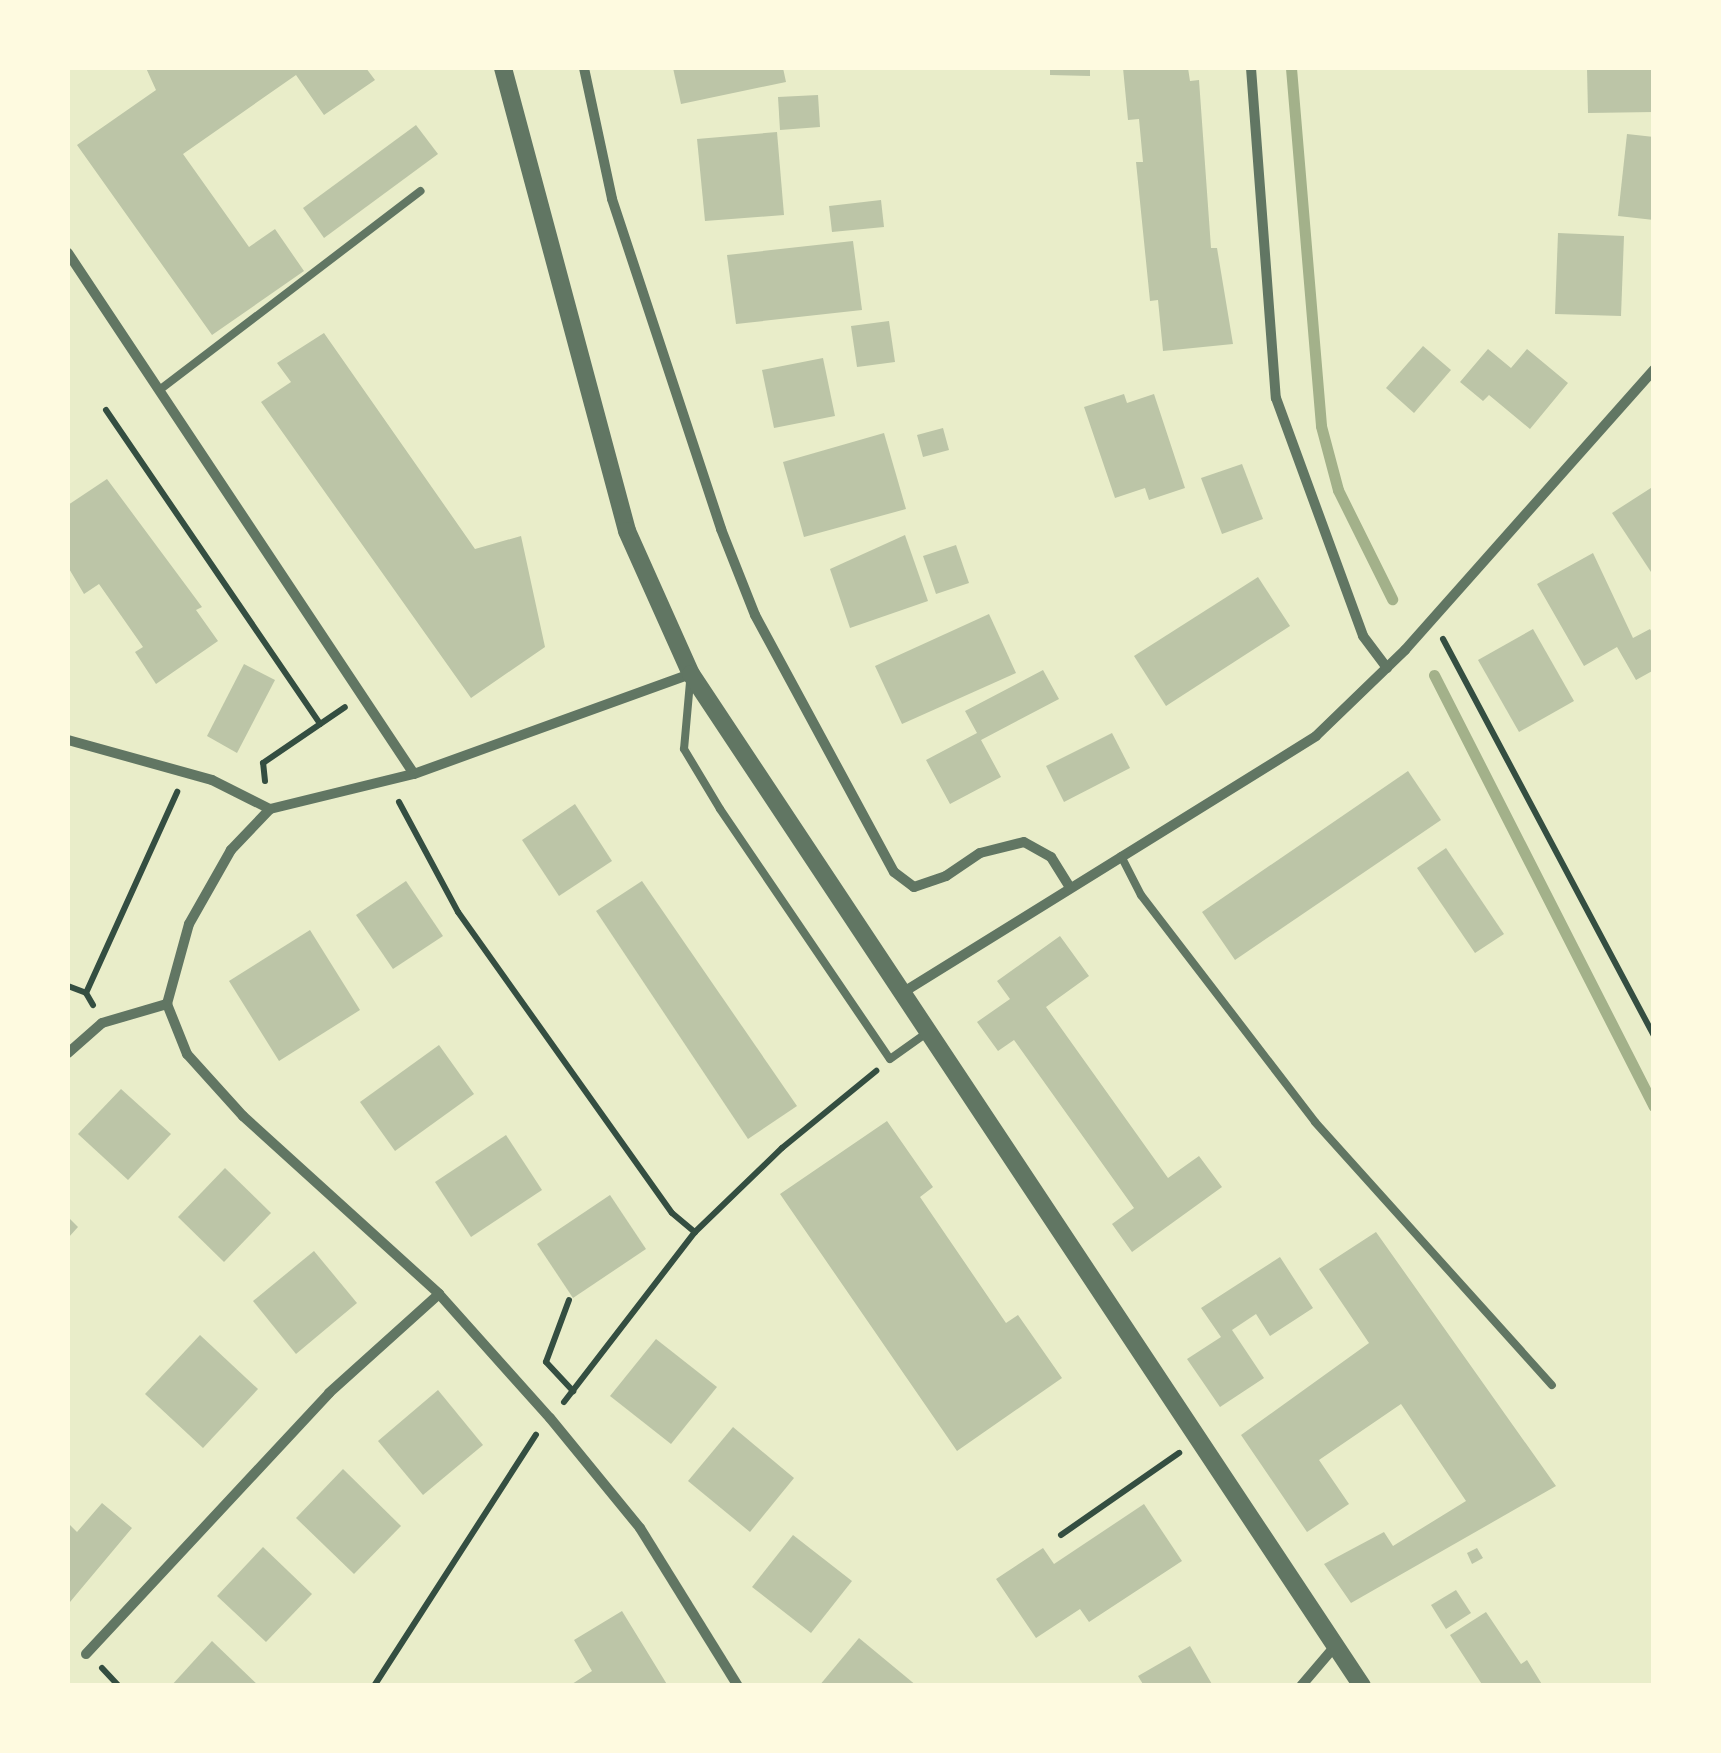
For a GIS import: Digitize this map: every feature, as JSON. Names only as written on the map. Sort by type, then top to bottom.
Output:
[{"type":"street","points":[[503,68],[574,351],[627,531],[691,674],[1362,1686]]},
{"type":"street","points":[[584,68],[612,199],[722,529],[755,615],[894,872],[914,886],[980,854],[1024,842],[1051,857],[1070,887]]},
{"type":"street","points":[[1251,68],[1276,398],[1363,636],[1386,668]]},
{"type":"street","points":[[68,254],[162,388],[414,774]]},
{"type":"street","points":[[902,994],[1316,736],[1428,624],[1654,370]]},
{"type":"street","points":[[691,674],[414,774],[270,810],[232,850],[189,924],[167,1004],[187,1054],[243,1116],[439,1294],[550,1418],[640,1528],[738,1686]]},
{"type":"street","points":[[68,740],[185,772],[270,810]]},
{"type":"street","points":[[68,1053],[102,1023],[167,1004]]},
{"type":"street","points":[[86,1654],[330,1393],[439,1294]]},
{"type":"street","points":[[1300,1686],[1335,1646]]},
{"type":"lane","points":[[162,388],[420,191]]},
{"type":"lane","points":[[691,674],[684,749],[890,1059],[928,1032]]},
{"type":"lane","points":[[1121,856],[1141,895],[1314,1122],[1552,1385]]},
{"type":"path","points":[[106,410],[320,724]]},
{"type":"path","points":[[1428,624],[1444,640],[1654,1034]]},
{"type":"path","points":[[270,810],[263,763],[362,694]]},
{"type":"path","points":[[86,993],[185,772]]},
{"type":"path","points":[[390,781],[458,912],[672,1212],[695,1232]]},
{"type":"path","points":[[374,1686],[550,1418],[695,1232],[782,1148],[890,1059]]},
{"type":"path","points":[[569,1300],[546,1362],[573,1392]]},
{"type":"path","points":[[1061,1535],[1198,1440]]},
{"type":"building","points":[[146,68],[366,68],[375,80],[324,115],[296,75],[183,154],[249,247],[275,229],[304,271],[212,335],[77,145],[156,90]]},
{"type":"building","points":[[673,68],[783,68],[786,82],[681,104]]},
{"type":"building","points":[[1050,68],[1090,68],[1090,76],[1050,75]]},
{"type":"building","points":[[1123,68],[1188,68],[1190,81],[1199,80],[1211,248],[1217,248],[1233,344],[1163,351],[1158,300],[1150,301],[1136,162],[1143,162],[1139,119],[1128,120]]},
{"type":"building","points":[[1587,68],[1654,68],[1654,112],[1588,113]]},
{"type":"building","points":[[818,95],[820,127],[780,130],[778,97]]},
{"type":"building","points":[[416,125],[438,154],[324,238],[303,208]]},
{"type":"building","points":[[777,132],[784,215],[705,221],[697,139]]},
{"type":"building","points":[[1627,134],[1654,137],[1654,220],[1618,216]]},
{"type":"building","points":[[881,200],[884,227],[832,232],[829,206]]},
{"type":"building","points":[[1558,233],[1624,236],[1621,316],[1555,314]]},
{"type":"building","points":[[853,241],[862,310],[736,324],[727,255]]},
{"type":"building","points":[[889,321],[895,362],[857,367],[851,326]]},
{"type":"building","points":[[324,333],[475,549],[521,536],[545,647],[471,698],[261,402],[291,382],[277,363]]},
{"type":"building","points":[[1423,346],[1451,370],[1414,413],[1386,388]]},
{"type":"building","points":[[1488,349],[1511,368],[1527,349],[1568,383],[1530,429],[1489,395],[1483,401],[1460,382]]},
{"type":"building","points":[[823,358],[835,416],[774,428],[762,370]]},
{"type":"building","points":[[1124,394],[1127,403],[1154,394],[1185,488],[1149,500],[1145,488],[1115,498],[1084,407]]},
{"type":"building","points":[[943,428],[949,450],[923,457],[917,435]]},
{"type":"building","points":[[884,433],[906,509],[804,537],[783,462]]},
{"type":"building","points":[[1242,464],[1263,519],[1222,534],[1201,478]]},
{"type":"building","points":[[107,479],[202,607],[196,610],[218,641],[156,684],[135,652],[143,647],[99,584],[84,594],[68,567],[68,505]]},
{"type":"building","points":[[1654,486],[1654,570],[1651,572],[1612,513]]},
{"type":"building","points":[[905,535],[928,601],[850,628],[830,569]]},
{"type":"building","points":[[956,545],[969,583],[936,594],[923,556]]},
{"type":"building","points":[[1593,553],[1633,638],[1650,629],[1654,636],[1654,670],[1636,680],[1617,647],[1584,666],[1537,584]]},
{"type":"building","points":[[1258,577],[1290,626],[1166,706],[1134,656]]},
{"type":"building","points":[[989,614],[1016,673],[902,724],[875,666]]},
{"type":"building","points":[[1533,629],[1574,701],[1519,732],[1478,660]]},
{"type":"building","points":[[244,664],[275,680],[237,753],[207,736]]},
{"type":"building","points":[[1043,670],[1059,699],[981,740],[1001,777],[950,804],[926,760],[977,733],[965,711]]},
{"type":"building","points":[[1112,733],[1130,768],[1064,802],[1046,766]]},
{"type":"building","points":[[1408,771],[1441,820],[1235,960],[1202,912]]},
{"type":"building","points":[[575,804],[612,861],[559,896],[522,840]]},
{"type":"building","points":[[1446,848],[1504,934],[1475,953],[1417,868]]},
{"type":"building","points":[[406,881],[443,936],[393,969],[356,915]]},
{"type":"building","points":[[642,881],[797,1106],[748,1139],[596,911]]},
{"type":"building","points":[[310,930],[360,1010],[279,1061],[229,981]]},
{"type":"building","points":[[1060,936],[1089,976],[1046,1007],[1168,1178],[1199,1156],[1222,1187],[1132,1252],[1112,1224],[1134,1208],[1014,1040],[998,1051],[977,1022],[1010,999],[997,981]]},
{"type":"building","points":[[439,1045],[474,1094],[395,1151],[360,1102]]},
{"type":"building","points":[[121,1089],[171,1134],[128,1180],[78,1134]]},
{"type":"building","points":[[887,1121],[933,1187],[920,1197],[1006,1323],[1018,1315],[1062,1378],[957,1451],[780,1194]]},
{"type":"building","points":[[506,1135],[542,1190],[471,1237],[435,1182]]},
{"type":"building","points":[[225,1168],[271,1213],[224,1262],[178,1217]]},
{"type":"building","points":[[610,1195],[646,1249],[573,1298],[537,1244]]},
{"type":"building","points":[[68,1217],[78,1227],[68,1238]]},
{"type":"building","points":[[1376,1232],[1556,1486],[1351,1603],[1324,1564],[1384,1532],[1393,1546],[1466,1501],[1401,1404],[1319,1460],[1349,1504],[1307,1532],[1241,1435],[1369,1343],[1319,1269]]},
{"type":"building","points":[[314,1251],[357,1303],[296,1354],[253,1301]]},
{"type":"building","points":[[1280,1257],[1313,1308],[1270,1336],[1256,1314],[1232,1330],[1264,1378],[1220,1407],[1187,1359],[1221,1337],[1201,1308]]},
{"type":"building","points":[[200,1335],[258,1389],[203,1448],[145,1394]]},
{"type":"building","points":[[656,1339],[717,1387],[671,1444],[610,1396]]},
{"type":"building","points":[[438,1390],[483,1445],[423,1495],[378,1441]]},
{"type":"building","points":[[733,1427],[794,1478],[750,1532],[688,1481]]},
{"type":"building","points":[[343,1469],[401,1526],[354,1574],[296,1518]]},
{"type":"building","points":[[102,1503],[132,1528],[70,1602],[68,1523],[77,1532]]},
{"type":"building","points":[[1144,1504],[1182,1561],[1089,1622],[1080,1609],[1036,1638],[996,1579],[1043,1548],[1054,1564]]},
{"type":"building","points":[[793,1535],[852,1581],[811,1633],[752,1587]]},
{"type":"building","points":[[263,1547],[312,1594],[266,1642],[217,1596]]},
{"type":"building","points":[[1477,1548],[1483,1558],[1472,1564],[1467,1553]]},
{"type":"building","points":[[1456,1590],[1471,1613],[1446,1629],[1431,1605]]},
{"type":"building","points":[[622,1611],[668,1686],[569,1686],[592,1671],[574,1640]]},
{"type":"building","points":[[1486,1612],[1521,1664],[1527,1660],[1543,1686],[1483,1686],[1450,1635]]},
{"type":"building","points":[[859,1638],[917,1686],[819,1686]]},
{"type":"building","points":[[212,1641],[259,1686],[171,1686]]},
{"type":"building","points":[[1190,1646],[1213,1686],[1144,1686],[1138,1676]]},
{"type":"waterway","points":[[1291,68],[1321,426],[1338,490],[1392,599]]},
{"type":"waterway","points":[[1434,675],[1654,1106]]}]
